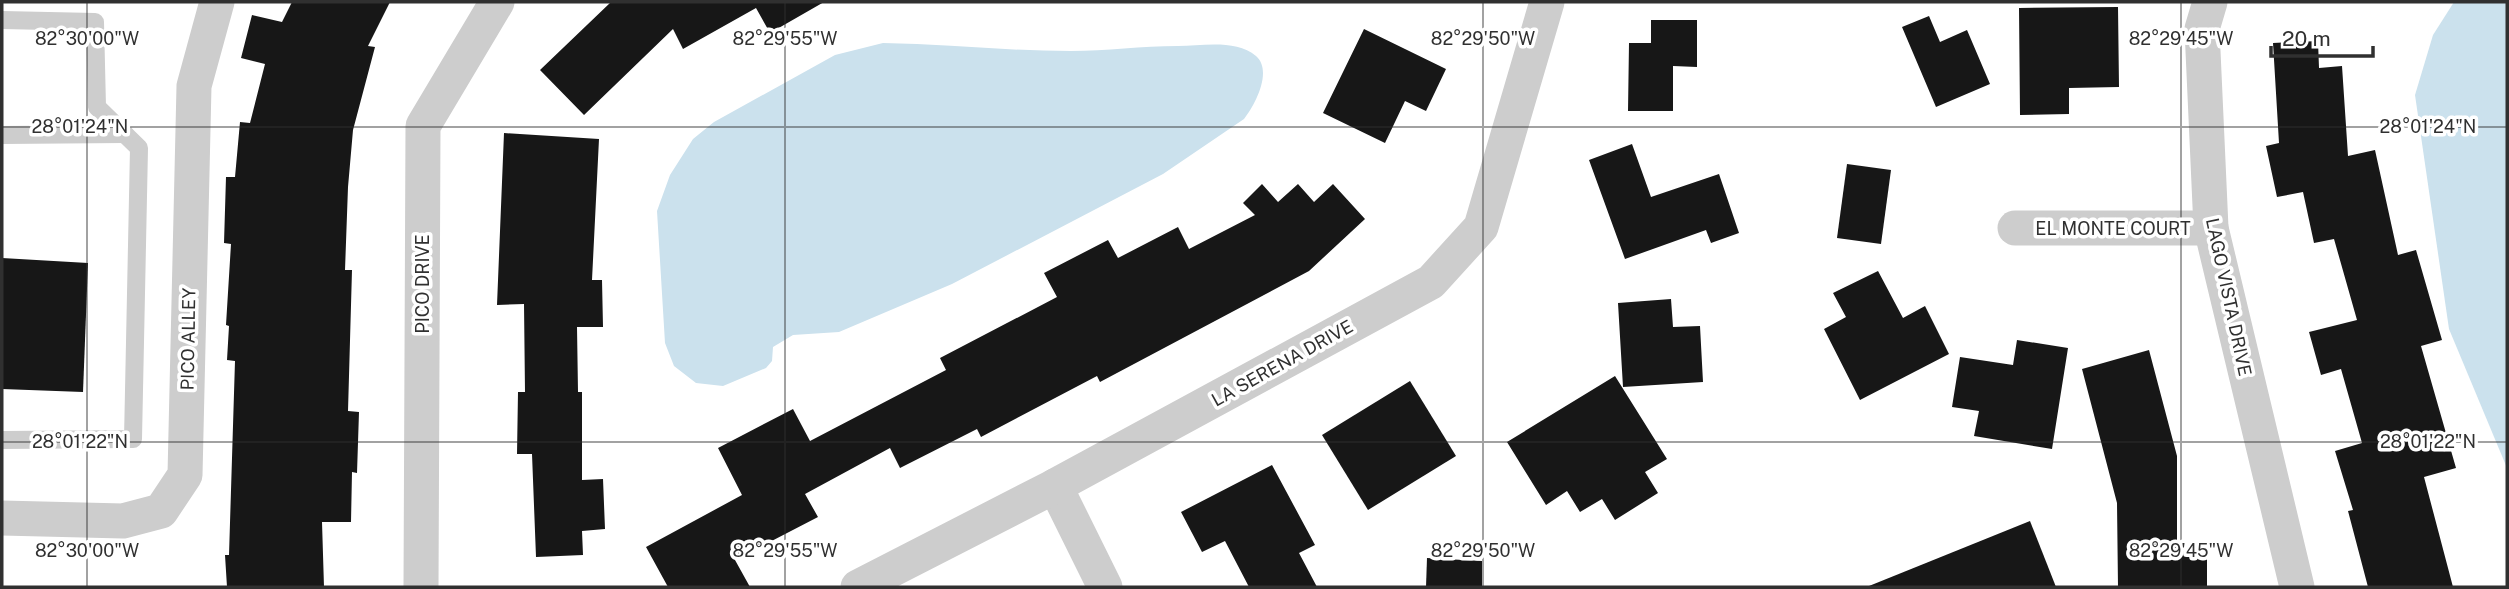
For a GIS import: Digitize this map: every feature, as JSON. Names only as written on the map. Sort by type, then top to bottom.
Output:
[{"type":"street","name":"PICO ALLEY","points":[[2,518],[123,521],[161,511],[185,475],[194,86],[217,2]]},
{"type":"street","name":"PICO DRIVE","points":[[421,587],[423,125],[497,2]]},
{"type":"street","name":"LA SERENA DRIVE","points":[[858,587],[1055,486],[1431,282],[1481,227],[1547,2]]},
{"type":"street","name":"LAGO VISTA DRIVE","points":[[2210,2],[2202,29],[2211,228],[2297,587]]},
{"type":"street","name":"EL MONTE COURT","points":[[2015,228],[2211,228]]},
{"type":"street","points":[[1055,486],[1105,587]]},
{"type":"lane","points":[[2,20],[95,22],[97,107],[139,148],[133,439],[2,440]]},
{"type":"lane","points":[[2,135],[125,134]]},
{"type":"water","points":[[2454,2],[2507,2],[2507,468],[2449,329],[2415,95],[2433,35]]},
{"type":"water","points":[[883,43],[1071,51],[1229,45],[1256,56],[1261,62],[1263,79],[1257,97],[1244,119],[1163,174],[952,284],[839,332],[793,335],[773,347],[772,361],[766,368],[723,386],[696,383],[674,366],[665,343],[657,211],[670,175],[693,139],[714,122],[835,55]]},
{"type":"building","points":[[292,2],[390,2],[368,46],[375,47],[353,130],[348,187],[345,270],[352,270],[348,411],[359,412],[357,473],[352,472],[351,522],[322,522],[324,587],[227,587],[225,555],[229,555],[235,361],[227,360],[229,326],[226,325],[231,244],[224,243],[226,177],[235,177],[240,122],[250,123],[265,64],[241,58],[252,15],[282,22]]},
{"type":"building","points":[[611,2],[824,2],[770,33],[756,8],[683,49],[673,29],[584,115],[540,70]]},
{"type":"building","points":[[2118,7],[2119,87],[2069,88],[2069,114],[2020,115],[2019,8]]},
{"type":"building","points":[[1929,16],[1940,42],[1967,30],[1990,84],[1936,107],[1902,27]]},
{"type":"building","points":[[1651,20],[1697,20],[1697,67],[1673,66],[1673,111],[1628,111],[1629,43],[1651,43]]},
{"type":"building","points":[[1364,29],[1446,69],[1426,111],[1405,101],[1385,143],[1323,113]]},
{"type":"building","points":[[2318,41],[2319,68],[2342,66],[2348,156],[2375,150],[2398,255],[2416,250],[2442,340],[2421,346],[2456,468],[2424,477],[2453,587],[2368,587],[2348,511],[2353,510],[2335,451],[2362,443],[2341,369],[2321,375],[2309,332],[2357,320],[2334,239],[2314,243],[2303,192],[2277,197],[2266,146],[2279,143],[2273,43]]},
{"type":"building","points":[[504,133],[599,139],[592,280],[602,280],[603,327],[577,327],[578,392],[582,392],[582,480],[603,479],[605,529],[582,531],[583,555],[536,557],[532,454],[517,454],[518,392],[525,392],[524,304],[497,305]]},
{"type":"building","points":[[1632,144],[1651,197],[1719,174],[1739,233],[1711,243],[1706,230],[1625,259],[1589,160]]},
{"type":"building","points":[[1847,164],[1891,170],[1881,244],[1837,238]]},
{"type":"building","points":[[1262,184],[1278,202],[1298,184],[1314,202],[1333,184],[1365,219],[1309,271],[1100,382],[1097,376],[981,437],[977,429],[900,468],[890,448],[805,494],[818,517],[735,560],[750,587],[668,587],[646,547],[742,495],[718,448],[793,409],[810,441],[946,370],[940,358],[1057,297],[1044,273],[1108,240],[1118,258],[1178,227],[1189,249],[1255,215],[1243,203]]},
{"type":"building","points":[[2,258],[88,263],[83,392],[2,389]]},
{"type":"building","points":[[1878,271],[1903,318],[1925,306],[1949,354],[1860,400],[1824,329],[1846,317],[1833,293]]},
{"type":"building","points":[[1671,299],[1673,327],[1700,326],[1703,382],[1623,387],[1618,303]]},
{"type":"building","points":[[2017,340],[2068,348],[2052,449],[1974,436],[1979,411],[1952,407],[1960,357],[2013,365]]},
{"type":"building","points":[[2149,350],[2177,456],[2177,546],[2207,546],[2207,587],[2118,587],[2117,503],[2082,369]]},
{"type":"building","points":[[1615,376],[1667,459],[1645,472],[1658,493],[1615,520],[1602,499],[1580,512],[1567,491],[1546,505],[1507,442]]},
{"type":"building","points":[[1410,381],[1456,456],[1368,510],[1322,435]]},
{"type":"building","points":[[1272,465],[1315,545],[1299,553],[1317,587],[1249,587],[1225,541],[1202,552],[1181,512]]},
{"type":"building","points":[[2030,521],[2056,587],[1869,587],[1869,586]]},
{"type":"building","points":[[1427,558],[1482,561],[1482,587],[1426,587]]}]
